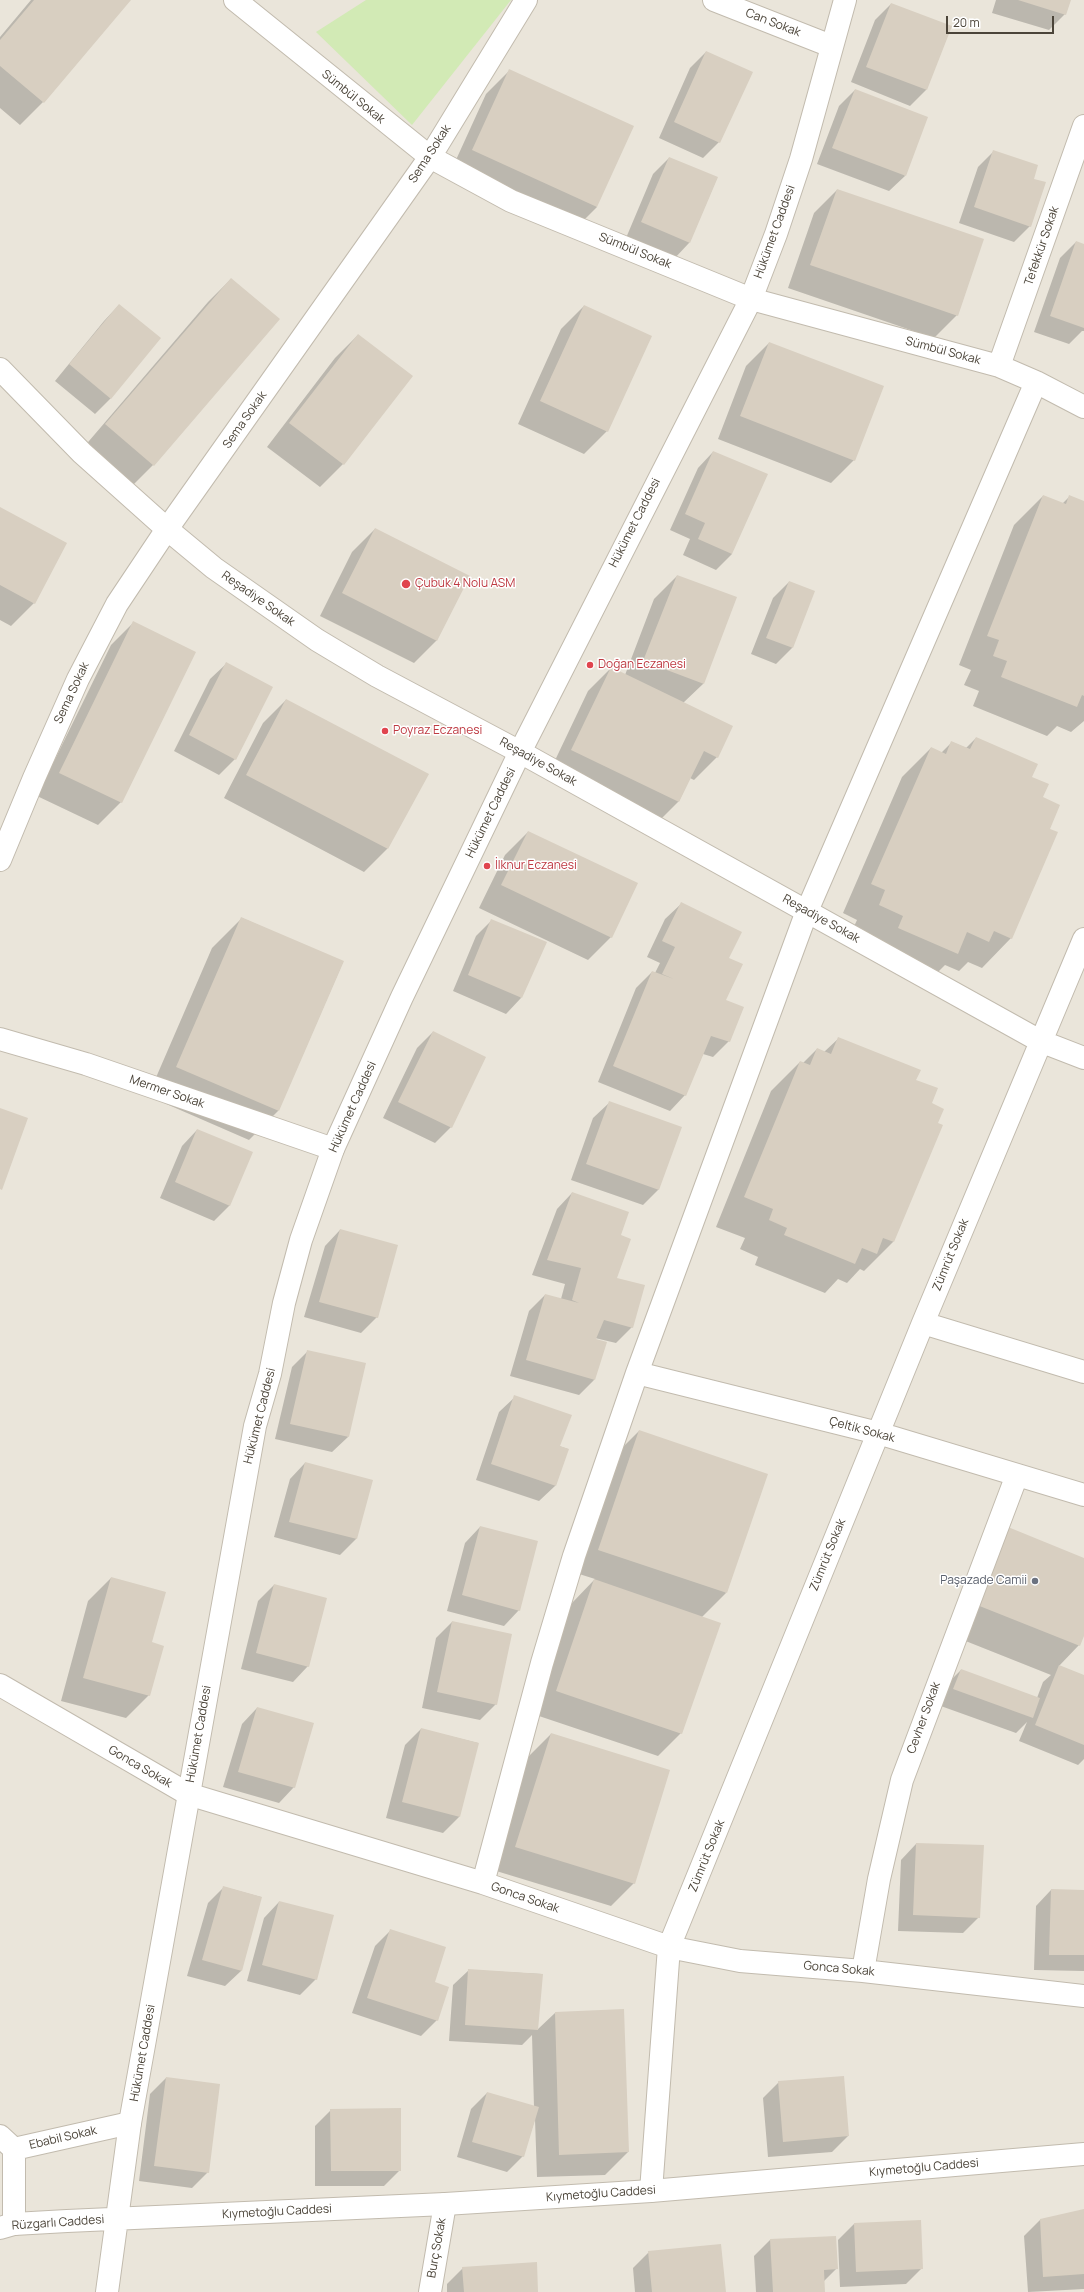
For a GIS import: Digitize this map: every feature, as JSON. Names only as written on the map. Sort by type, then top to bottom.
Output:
[{"type":"street","name":"Sümbül Sokak","points":[[235,0],[430,157],[511,201],[751,298],[999,366],[1036,382],[1084,407]]},
{"type":"street","name":"Sema Sokak","points":[[0,860],[78,679],[117,604],[167,529],[430,157],[526,0]]},
{"type":"street","name":"Can Sokak","points":[[714,0],[831,46]]},
{"type":"street","name":"Hükümet Caddesi","points":[[107,2292],[130,2123],[255,1426],[270,1374],[284,1303],[301,1240],[333,1149],[402,997],[520,752],[751,298],[776,234],[798,166],[844,0]]},
{"type":"street","name":"Tefekkür Sokak","points":[[999,366],[1084,126]]},
{"type":"street","name":"Reşadiye Sokak","points":[[0,369],[82,453],[167,529],[214,568],[317,640],[377,676],[520,752],[1040,1041],[1084,1058]]},
{"type":"street","points":[[483,1883],[542,1663],[574,1556],[637,1373],[807,911],[1036,382]]},
{"type":"street","name":"Zümrüt Sokak","points":[[651,2191],[669,1947],[923,1323],[1084,939]]},
{"type":"street","name":"Mermer Sokak","points":[[0,1039],[86,1064],[333,1149]]},
{"type":"street","points":[[923,1323],[1084,1372]]},
{"type":"street","name":"Çeltik Sokak","points":[[637,1373],[878,1433],[1084,1495]]},
{"type":"street","name":"Cevher Sokak","points":[[863,1971],[880,1879],[902,1780],[1017,1475]]},
{"type":"street","name":"Gonca Sokak","points":[[0,1685],[188,1794],[483,1883],[669,1947],[740,1961],[863,1971],[1084,1996]]},
{"type":"street","name":"Ebabil Sokak","points":[[7,2143],[130,2123]]},
{"type":"street","points":[[7,2143],[7,2226]]},
{"type":"street","name":"Kıymetoğlu Caddesi","points":[[116,2219],[445,2204],[651,2191],[1084,2154]]},
{"type":"street","name":"Burç Sokak","points":[[430,2292],[445,2204]]},
{"type":"street","name":"Rüzgarlı Caddesi","points":[[7,2226],[116,2219]]},
{"type":"shaded area","points":[[0,0],[1084,0],[1084,2292],[0,2292]]},
{"type":"green space","points":[[366,0],[511,0],[412,125],[316,32]]},
{"type":"building","points":[[34,0],[131,0],[44,103],[0,66],[0,40]]},
{"type":"building","points":[[1018,0],[1071,0],[1066,15]]},
{"type":"building","points":[[891,3],[952,26],[927,90],[866,67]]},
{"type":"building","points":[[706,51],[753,72],[720,143],[674,122]]},
{"type":"building","points":[[509,69],[634,126],[597,207],[472,150]]},
{"type":"building","points":[[855,89],[928,117],[906,176],[832,148]]},
{"type":"building","points":[[993,150],[1038,165],[1034,179],[1046,182],[1031,227],[974,207]]},
{"type":"building","points":[[669,157],[718,177],[690,243],[641,222]]},
{"type":"building","points":[[837,189],[984,239],[958,316],[810,265]]},
{"type":"building","points":[[1076,241],[1084,244],[1084,328],[1050,316]]},
{"type":"building","points":[[231,278],[280,319],[154,466],[105,424]]},
{"type":"building","points":[[119,304],[161,338],[111,399],[69,364]]},
{"type":"building","points":[[584,305],[652,336],[608,432],[540,401]]},
{"type":"building","points":[[358,334],[413,376],[344,465],[289,423]]},
{"type":"building","points":[[769,342],[884,386],[855,461],[740,416]]},
{"type":"building","points":[[713,451],[768,474],[732,554],[698,539],[705,523],[685,514]]},
{"type":"building","points":[[1043,495],[1066,504],[1069,495],[1084,501],[1084,696],[1082,695],[1077,707],[1001,677],[1007,661],[993,656],[999,640],[987,636]]},
{"type":"building","points":[[0,507],[67,543],[35,604],[0,585]]},
{"type":"building","name":"Çubuk 4 Nolu ASM","points":[[375,528],[470,576],[437,641],[342,593]]},
{"type":"building","points":[[677,575],[737,597],[704,684],[643,661]]},
{"type":"building","points":[[789,581],[815,591],[793,648],[766,638]]},
{"type":"building","points":[[133,621],[196,652],[122,803],[59,773]]},
{"type":"building","points":[[226,662],[273,687],[236,760],[189,735]]},
{"type":"building","points":[[611,667],[733,726],[718,758],[704,751],[679,802],[571,750]]},
{"type":"building","points":[[286,699],[429,774],[388,849],[246,775]]},
{"type":"building","points":[[976,737],[1038,764],[1032,777],[1049,784],[1043,797],[1060,805],[1050,829],[1058,832],[1012,939],[994,931],[989,942],[967,932],[958,954],[898,928],[903,916],[879,905],[885,890],[871,884],[931,747],[946,754],[951,741],[970,749]]},
{"type":"building","points":[[528,831],[638,883],[612,938],[501,885]]},
{"type":"building","points":[[681,902],[742,932],[729,958],[743,964],[726,1000],[744,1007],[730,1042],[711,1036],[686,1096],[613,1066],[652,971],[674,979],[662,974],[675,947],[662,941]]},
{"type":"building","points":[[241,917],[344,961],[279,1111],[176,1067]]},
{"type":"building","points":[[491,919],[547,942],[522,998],[468,975]]},
{"type":"building","points":[[433,1031],[486,1057],[452,1128],[398,1102]]},
{"type":"building","points":[[838,1037],[921,1070],[916,1080],[938,1088],[932,1103],[944,1109],[938,1123],[943,1125],[894,1242],[883,1238],[877,1254],[862,1248],[855,1264],[784,1235],[787,1228],[769,1220],[773,1209],[744,1197],[800,1061],[810,1065],[817,1048],[831,1054]]},
{"type":"building","points":[[609,1101],[682,1127],[659,1190],[586,1164]]},
{"type":"building","points":[[0,1108],[28,1118],[2,1190],[0,1189]]},
{"type":"building","points":[[197,1129],[253,1152],[230,1206],[175,1182]]},
{"type":"building","points":[[572,1192],[629,1212],[621,1235],[631,1239],[617,1278],[645,1285],[633,1328],[604,1320],[596,1339],[607,1342],[595,1380],[526,1360],[545,1294],[579,1303],[572,1300],[581,1268],[547,1260]]},
{"type":"building","points":[[340,1229],[398,1245],[378,1318],[319,1302]]},
{"type":"building","points":[[307,1350],[366,1363],[349,1437],[290,1424]]},
{"type":"building","points":[[514,1395],[572,1415],[560,1446],[569,1449],[556,1486],[491,1464]]},
{"type":"building","points":[[639,1430],[768,1474],[727,1593],[598,1550]]},
{"type":"building","points":[[305,1462],[373,1480],[357,1539],[289,1522]]},
{"type":"building","points":[[480,1526],[538,1541],[520,1611],[462,1595]]},
{"type":"building","name":"Paşazade Camii","points":[[1008,1527],[1084,1558],[1084,1636],[1080,1646],[977,1605]]},
{"type":"building","points":[[111,1577],[166,1592],[152,1642],[164,1646],[150,1696],[83,1678]]},
{"type":"building","points":[[594,1579],[721,1623],[682,1734],[556,1691]]},
{"type":"building","points":[[274,1584],[327,1598],[309,1667],[256,1653]]},
{"type":"building","points":[[452,1621],[512,1634],[497,1705],[437,1692]]},
{"type":"building","points":[[1059,1665],[1084,1675],[1084,1745],[1035,1725]]},
{"type":"building","points":[[961,1669],[1040,1698],[1033,1718],[953,1689]]},
{"type":"building","points":[[257,1707],[314,1723],[295,1788],[238,1772]]},
{"type":"building","points":[[421,1728],[479,1743],[460,1817],[402,1802]]},
{"type":"building","points":[[551,1733],[670,1770],[635,1884],[515,1847]]},
{"type":"building","points":[[916,1843],[984,1845],[980,1918],[913,1915]]},
{"type":"building","points":[[223,1886],[262,1897],[242,1971],[202,1960]]},
{"type":"building","points":[[1051,1889],[1084,1890],[1084,1955],[1049,1955]]},
{"type":"building","points":[[279,1901],[334,1915],[317,1980],[262,1965]]},
{"type":"building","points":[[390,1929],[446,1947],[435,1982],[449,1987],[438,2021],[367,1998]]},
{"type":"building","points":[[468,1969],[543,1974],[538,2030],[465,2025]]},
{"type":"building","points":[[624,2009],[629,2152],[559,2155],[555,2012]]},
{"type":"building","points":[[844,2076],[849,2136],[783,2142],[778,2081]]},
{"type":"building","points":[[166,2077],[220,2084],[209,2173],[154,2166]]},
{"type":"building","points":[[487,2092],[539,2107],[524,2157],[472,2142]]},
{"type":"building","points":[[401,2108],[401,2171],[331,2171],[330,2109]]},
{"type":"building","points":[[1084,2209],[1084,2274],[1043,2277],[1040,2219]]},
{"type":"building","points":[[921,2220],[923,2269],[856,2272],[854,2223]]},
{"type":"building","points":[[836,2236],[838,2269],[824,2270],[825,2292],[773,2292],[770,2239]]},
{"type":"building","points":[[721,2244],[726,2292],[652,2292],[648,2251]]},
{"type":"building","points":[[537,2262],[538,2292],[464,2292],[462,2267]]},
{"type":"place","name":"Çubuk 4 Nolu ASM","points":[[406,584]]},
{"type":"place","name":"Doğan Eczanesi","points":[[590,665]]},
{"type":"place","name":"Poyraz Eczanesi","points":[[385,731]]},
{"type":"place","name":"İlknur Eczanesi","points":[[487,866]]},
{"type":"place","name":"Paşazade Camii","points":[[1035,1581]]}]
